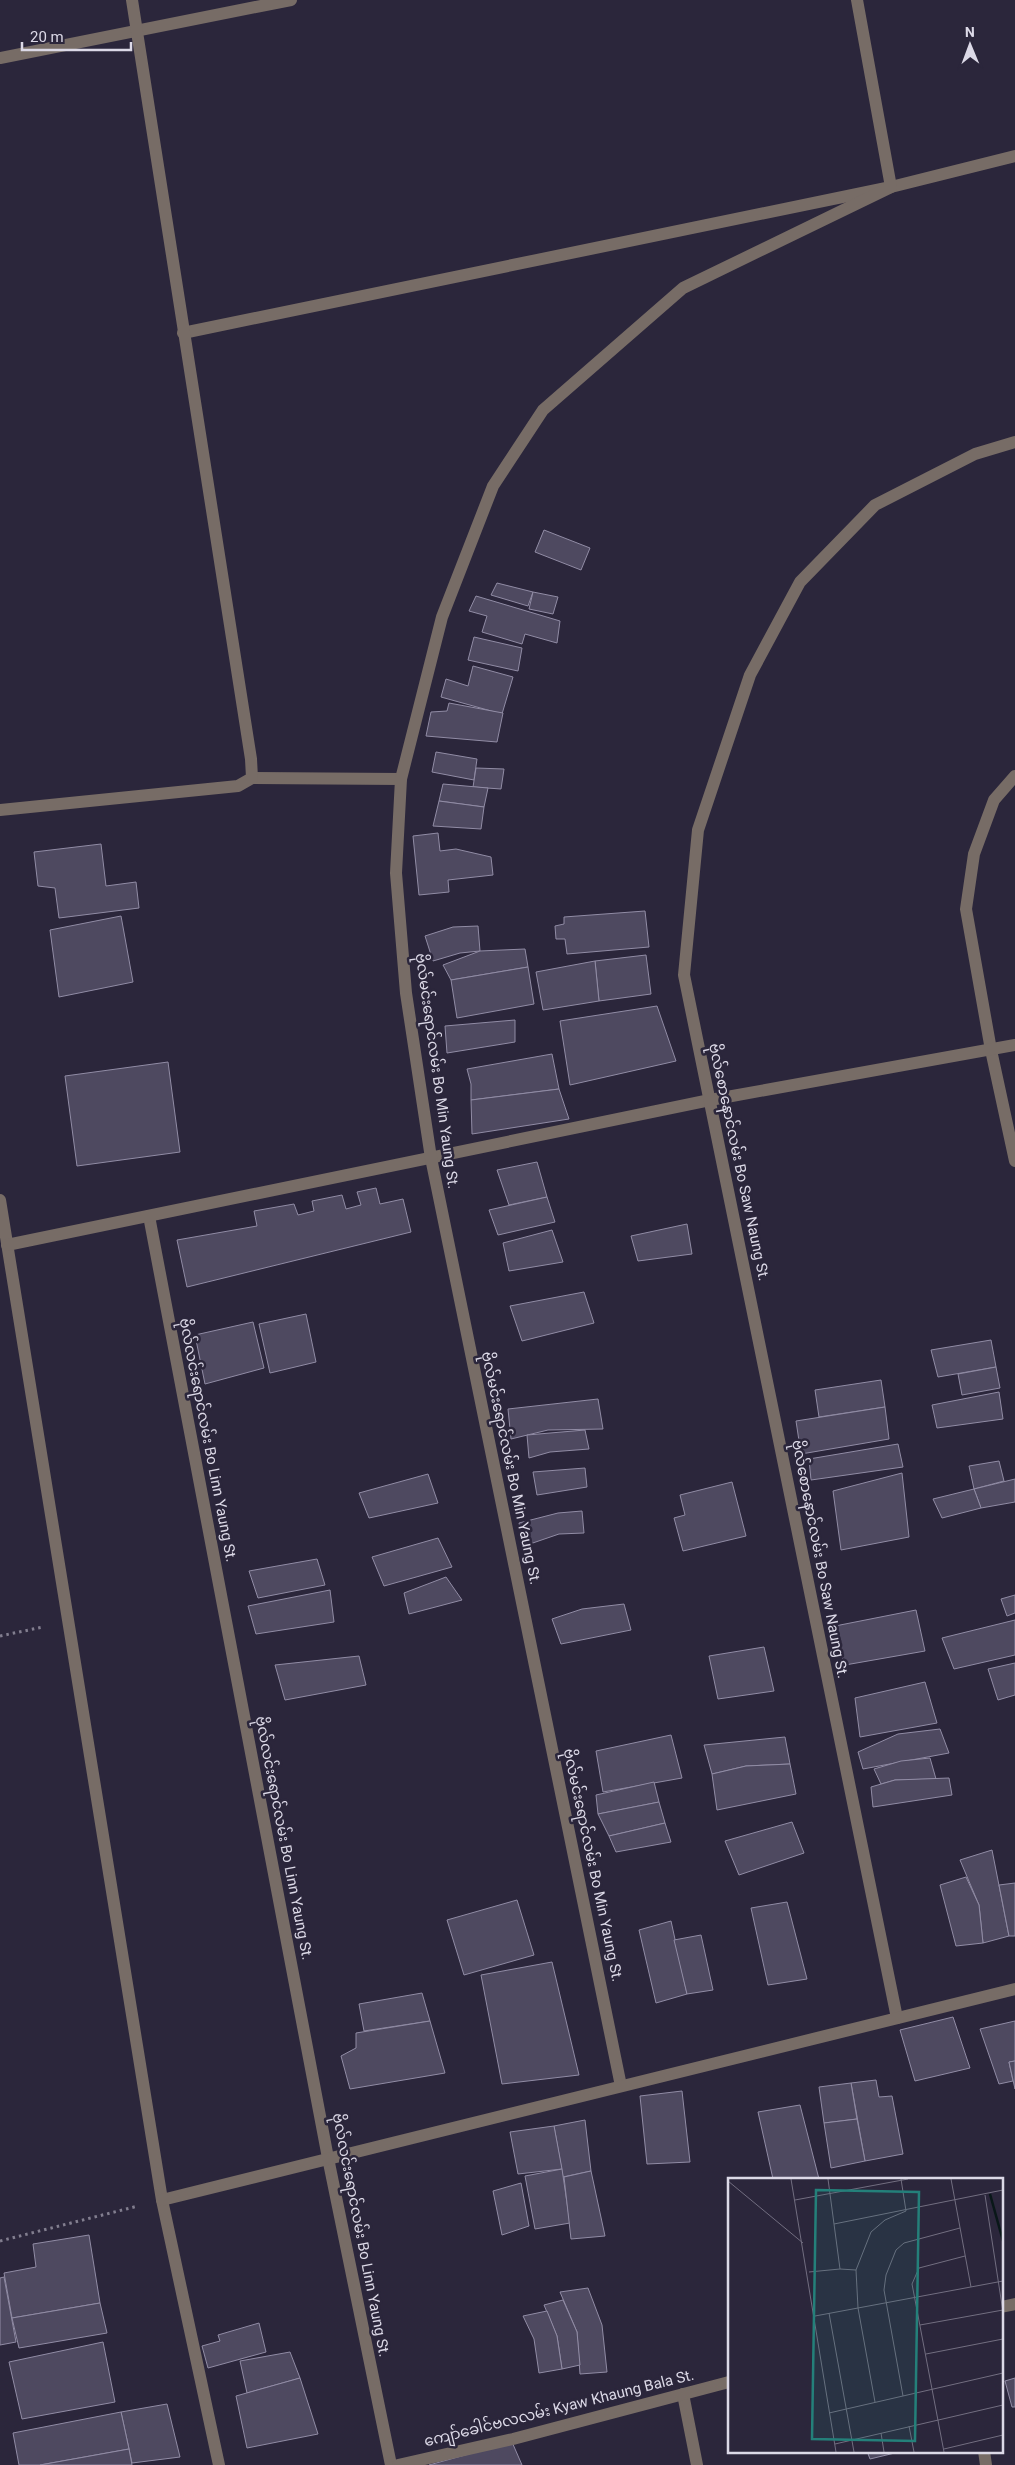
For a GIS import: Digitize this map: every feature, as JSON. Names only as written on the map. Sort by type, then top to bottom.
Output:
[{"type":"street","points":[[132,0],[250,749],[252,778]]},
{"type":"street","points":[[0,58],[292,0]]},
{"type":"street","points":[[858,0],[891,187]]},
{"type":"street","points":[[183,333],[891,187],[1015,156]]},
{"type":"street","name":"ဗိုလ်မင်းရောင်လမ်း Bo Min Yaung St.","points":[[621,2086],[431,1158],[406,992],[396,873],[401,779],[442,617],[493,486],[543,410],[683,288],[891,187]]},
{"type":"street","name":"ဗိုလ်စောနောင်လမ်း Bo Saw Naung St.","points":[[897,2018],[684,975],[698,830],[750,675],[800,582],[875,505],[975,454],[1015,442]]},
{"type":"street","points":[[1015,776],[994,800],[974,854],[966,909],[991,1050],[1015,1160]]},
{"type":"street","points":[[0,810],[238,786],[252,778],[401,779]]},
{"type":"street","points":[[7,1245],[710,1100],[1015,1045]]},
{"type":"street","points":[[0,1200],[162,2200],[220,2465]]},
{"type":"street","name":"ဗိုလ်လင်းရောင်လမ်း Bo Linn Yaung St.","points":[[149,1216],[328,2158],[392,2465]]},
{"type":"street","points":[[162,2200],[1015,1989]]},
{"type":"street","points":[[1002,2308],[1015,2304]]},
{"type":"street","name":"ကျော်ခေါင်ဗလလမ်း Kyaw Khaung Bala St.","points":[[398,2465],[512,2440],[728,2382]]},
{"type":"street","points":[[683,2394],[697,2465]]},
{"type":"street","points":[[984,2452],[986,2465]]},
{"type":"path","points":[[0,1636],[67,1622]]},
{"type":"path","points":[[0,2241],[162,2200]]},
{"type":"building","points":[[544,530],[590,548],[581,570],[535,552]]},
{"type":"building","points":[[497,583],[533,592],[528,606],[491,595]]},
{"type":"building","points":[[533,592],[558,597],[553,614],[529,609]]},
{"type":"building","points":[[476,596],[560,621],[557,643],[525,634],[522,644],[482,632],[487,616],[469,611]]},
{"type":"building","points":[[474,637],[522,648],[518,671],[468,660]]},
{"type":"building","points":[[473,666],[513,677],[502,714],[441,697],[446,679],[468,686]]},
{"type":"building","points":[[449,703],[503,713],[497,742],[426,736],[431,712],[447,711]]},
{"type":"building","points":[[436,752],[477,759],[474,780],[432,772]]},
{"type":"building","points":[[476,768],[504,769],[501,789],[473,787]]},
{"type":"building","points":[[443,784],[488,788],[484,807],[439,801]]},
{"type":"building","points":[[439,801],[484,807],[481,829],[433,826]]},
{"type":"building","points":[[438,833],[440,851],[456,849],[491,857],[493,875],[448,880],[449,892],[419,895],[413,836]]},
{"type":"building","points":[[101,844],[106,886],[136,882],[139,908],[59,918],[55,888],[38,886],[34,852]]},
{"type":"building","points":[[645,911],[649,947],[567,954],[565,939],[556,939],[555,926],[564,924],[564,917]]},
{"type":"building","points":[[121,916],[133,982],[59,997],[50,930]]},
{"type":"building","points":[[478,926],[480,951],[460,953],[433,961],[425,936],[453,927]]},
{"type":"building","points":[[525,949],[528,967],[451,980],[443,965],[480,951]]},
{"type":"building","points":[[646,955],[651,994],[599,1001],[595,961]]},
{"type":"building","points":[[595,961],[599,1001],[543,1010],[536,972]]},
{"type":"building","points":[[528,967],[534,1004],[457,1018],[451,980]]},
{"type":"building","points":[[657,1006],[676,1061],[570,1085],[560,1021]]},
{"type":"building","points":[[515,1020],[515,1042],[447,1053],[445,1026]]},
{"type":"building","points":[[552,1054],[559,1089],[471,1100],[471,1084],[467,1069]]},
{"type":"building","points":[[168,1062],[180,1152],[77,1166],[65,1076]]},
{"type":"building","points":[[559,1089],[569,1119],[472,1134],[471,1100]]},
{"type":"building","points":[[537,1162],[547,1197],[509,1205],[497,1170]]},
{"type":"building","points":[[376,1188],[380,1204],[403,1199],[411,1232],[187,1287],[177,1240],[257,1226],[254,1211],[294,1204],[298,1215],[314,1211],[312,1201],[342,1195],[346,1209],[361,1205],[357,1192]]},
{"type":"building","points":[[547,1197],[555,1222],[498,1235],[489,1210]]},
{"type":"building","points":[[687,1224],[692,1254],[638,1261],[631,1236]]},
{"type":"building","points":[[552,1230],[563,1262],[509,1271],[503,1243]]},
{"type":"building","points":[[584,1292],[594,1323],[522,1341],[510,1306]]},
{"type":"building","points":[[306,1314],[316,1362],[270,1373],[259,1324]]},
{"type":"building","points":[[253,1322],[264,1368],[205,1384],[195,1335]]},
{"type":"building","points":[[991,1340],[996,1367],[938,1377],[931,1350]]},
{"type":"building","points":[[996,1367],[1000,1388],[962,1395],[958,1374]]},
{"type":"building","points":[[881,1380],[885,1407],[819,1417],[815,1390]]},
{"type":"building","points":[[999,1392],[1003,1419],[937,1428],[932,1405]]},
{"type":"building","points":[[598,1399],[603,1429],[548,1430],[511,1439],[508,1409]]},
{"type":"building","points":[[885,1407],[889,1439],[801,1454],[796,1421]]},
{"type":"building","points":[[585,1430],[589,1449],[550,1452],[529,1458],[527,1435]]},
{"type":"building","points":[[898,1444],[903,1467],[811,1480],[809,1459]]},
{"type":"building","points":[[999,1461],[1004,1481],[974,1489],[969,1466]]},
{"type":"building","points":[[585,1468],[587,1487],[537,1495],[533,1472]]},
{"type":"building","points":[[902,1473],[909,1537],[841,1550],[833,1491]]},
{"type":"building","points":[[428,1474],[438,1503],[369,1518],[359,1493]]},
{"type":"building","points":[[1015,1479],[1015,1502],[981,1508],[974,1489]]},
{"type":"building","points":[[732,1482],[746,1536],[683,1551],[674,1518],[685,1515],[680,1495]]},
{"type":"building","points":[[974,1489],[981,1508],[942,1518],[933,1499]]},
{"type":"building","points":[[582,1511],[584,1533],[559,1534],[524,1546],[519,1523],[558,1513]]},
{"type":"building","points":[[438,1538],[452,1567],[384,1586],[372,1557]]},
{"type":"building","points":[[317,1559],[325,1585],[258,1598],[249,1571]]},
{"type":"building","points":[[446,1577],[462,1600],[409,1614],[404,1593]]},
{"type":"building","points":[[330,1590],[334,1622],[256,1634],[248,1606]]},
{"type":"building","points":[[1015,1595],[1015,1613],[1007,1616],[1001,1599]]},
{"type":"building","points":[[624,1604],[631,1630],[561,1644],[552,1619],[582,1609]]},
{"type":"building","points":[[916,1610],[925,1651],[845,1665],[830,1627]]},
{"type":"building","points":[[1015,1620],[1015,1655],[954,1669],[942,1638]]},
{"type":"building","points":[[764,1647],[774,1691],[718,1699],[709,1656]]},
{"type":"building","points":[[359,1656],[366,1685],[285,1700],[275,1665]]},
{"type":"building","points":[[1015,1663],[1015,1695],[998,1700],[988,1669]]},
{"type":"building","points":[[925,1682],[937,1723],[860,1737],[855,1698]]},
{"type":"building","points":[[940,1729],[949,1753],[863,1769],[858,1752],[898,1734]]},
{"type":"building","points":[[671,1735],[682,1778],[603,1792],[596,1751]]},
{"type":"building","points":[[785,1737],[790,1764],[746,1766],[712,1774],[704,1745]]},
{"type":"building","points":[[930,1758],[936,1779],[895,1780],[881,1784],[874,1769],[901,1761]]},
{"type":"building","points":[[790,1764],[796,1794],[717,1810],[712,1774],[746,1766]]},
{"type":"building","points":[[949,1778],[952,1795],[873,1807],[871,1787],[895,1780]]},
{"type":"building","points":[[654,1782],[659,1802],[598,1814],[596,1795]]},
{"type":"building","points":[[659,1802],[665,1823],[609,1836],[598,1814]]},
{"type":"building","points":[[792,1822],[804,1853],[739,1875],[725,1841]]},
{"type":"building","points":[[665,1823],[671,1842],[616,1852],[609,1836]]},
{"type":"building","points":[[992,1850],[1009,1936],[983,1943],[979,1905],[960,1860]]},
{"type":"building","points":[[966,1877],[979,1905],[983,1943],[956,1946],[940,1885]]},
{"type":"building","points":[[1015,1883],[1015,1936],[1009,1936],[999,1885]]},
{"type":"building","points":[[517,1900],[534,1955],[464,1975],[447,1920]]},
{"type":"building","points":[[787,1902],[807,1979],[768,1985],[751,1908]]},
{"type":"building","points":[[671,1921],[687,1994],[656,2003],[639,1930]]},
{"type":"building","points":[[701,1935],[713,1990],[687,1994],[674,1940]]},
{"type":"building","points":[[552,1962],[579,2075],[502,2084],[481,1975]]},
{"type":"building","points":[[422,1993],[430,2021],[364,2031],[359,2004]]},
{"type":"building","points":[[953,2017],[970,2068],[915,2081],[900,2030]]},
{"type":"building","points":[[430,2021],[445,2073],[350,2089],[341,2056],[356,2048],[356,2033]]},
{"type":"building","points":[[1015,2021],[1015,2061],[1009,2062],[1013,2081],[999,2084],[980,2029]]},
{"type":"building","points":[[1015,2061],[1015,2089],[1009,2062]]},
{"type":"building","points":[[876,2080],[879,2097],[892,2096],[903,2154],[865,2161],[851,2083]]},
{"type":"building","points":[[851,2083],[857,2119],[824,2123],[819,2087]]},
{"type":"building","points":[[682,2091],[690,2162],[647,2164],[640,2096]]},
{"type":"building","points":[[800,2105],[819,2178],[773,2178],[758,2112]]},
{"type":"building","points":[[857,2119],[865,2161],[831,2168],[824,2123]]},
{"type":"building","points":[[585,2120],[591,2171],[563,2177],[554,2126]]},
{"type":"building","points":[[554,2126],[562,2169],[518,2174],[510,2132]]},
{"type":"building","points":[[562,2169],[570,2223],[535,2229],[525,2176]]},
{"type":"building","points":[[591,2171],[605,2236],[571,2239],[564,2177]]},
{"type":"building","points":[[521,2183],[529,2226],[502,2235],[493,2191]]},
{"type":"building","points":[[89,2235],[100,2303],[12,2318],[4,2273],[36,2267],[33,2244]]},
{"type":"building","points":[[4,2277],[16,2342],[0,2345],[0,2278]]},
{"type":"building","points":[[588,2288],[602,2325],[607,2372],[580,2374],[577,2332],[560,2292]]},
{"type":"building","points":[[563,2300],[577,2332],[580,2365],[562,2369],[557,2336],[544,2305]]},
{"type":"building","points":[[100,2303],[107,2333],[19,2348],[12,2318]]},
{"type":"building","points":[[547,2311],[557,2336],[562,2369],[539,2373],[534,2339],[523,2316]]},
{"type":"building","points":[[259,2323],[266,2352],[208,2368],[202,2346],[220,2341],[218,2335]]},
{"type":"building","points":[[103,2342],[115,2402],[22,2419],[9,2362]]},
{"type":"building","points":[[290,2352],[300,2378],[247,2393],[240,2361]]},
{"type":"building","points":[[300,2378],[318,2434],[247,2448],[236,2396]]},
{"type":"building","points":[[1015,2378],[1015,2407],[1012,2407],[1005,2381]]},
{"type":"building","points":[[167,2404],[180,2457],[132,2463],[121,2412]]},
{"type":"building","points":[[121,2412],[129,2449],[40,2465],[19,2465],[13,2433]]},
{"type":"building","points":[[512,2442],[522,2465],[429,2465]]},
{"type":"building","points":[[129,2449],[132,2465],[40,2465]]},
{"type":"building","points":[[867,2452],[899,2452],[870,2459]]}]
